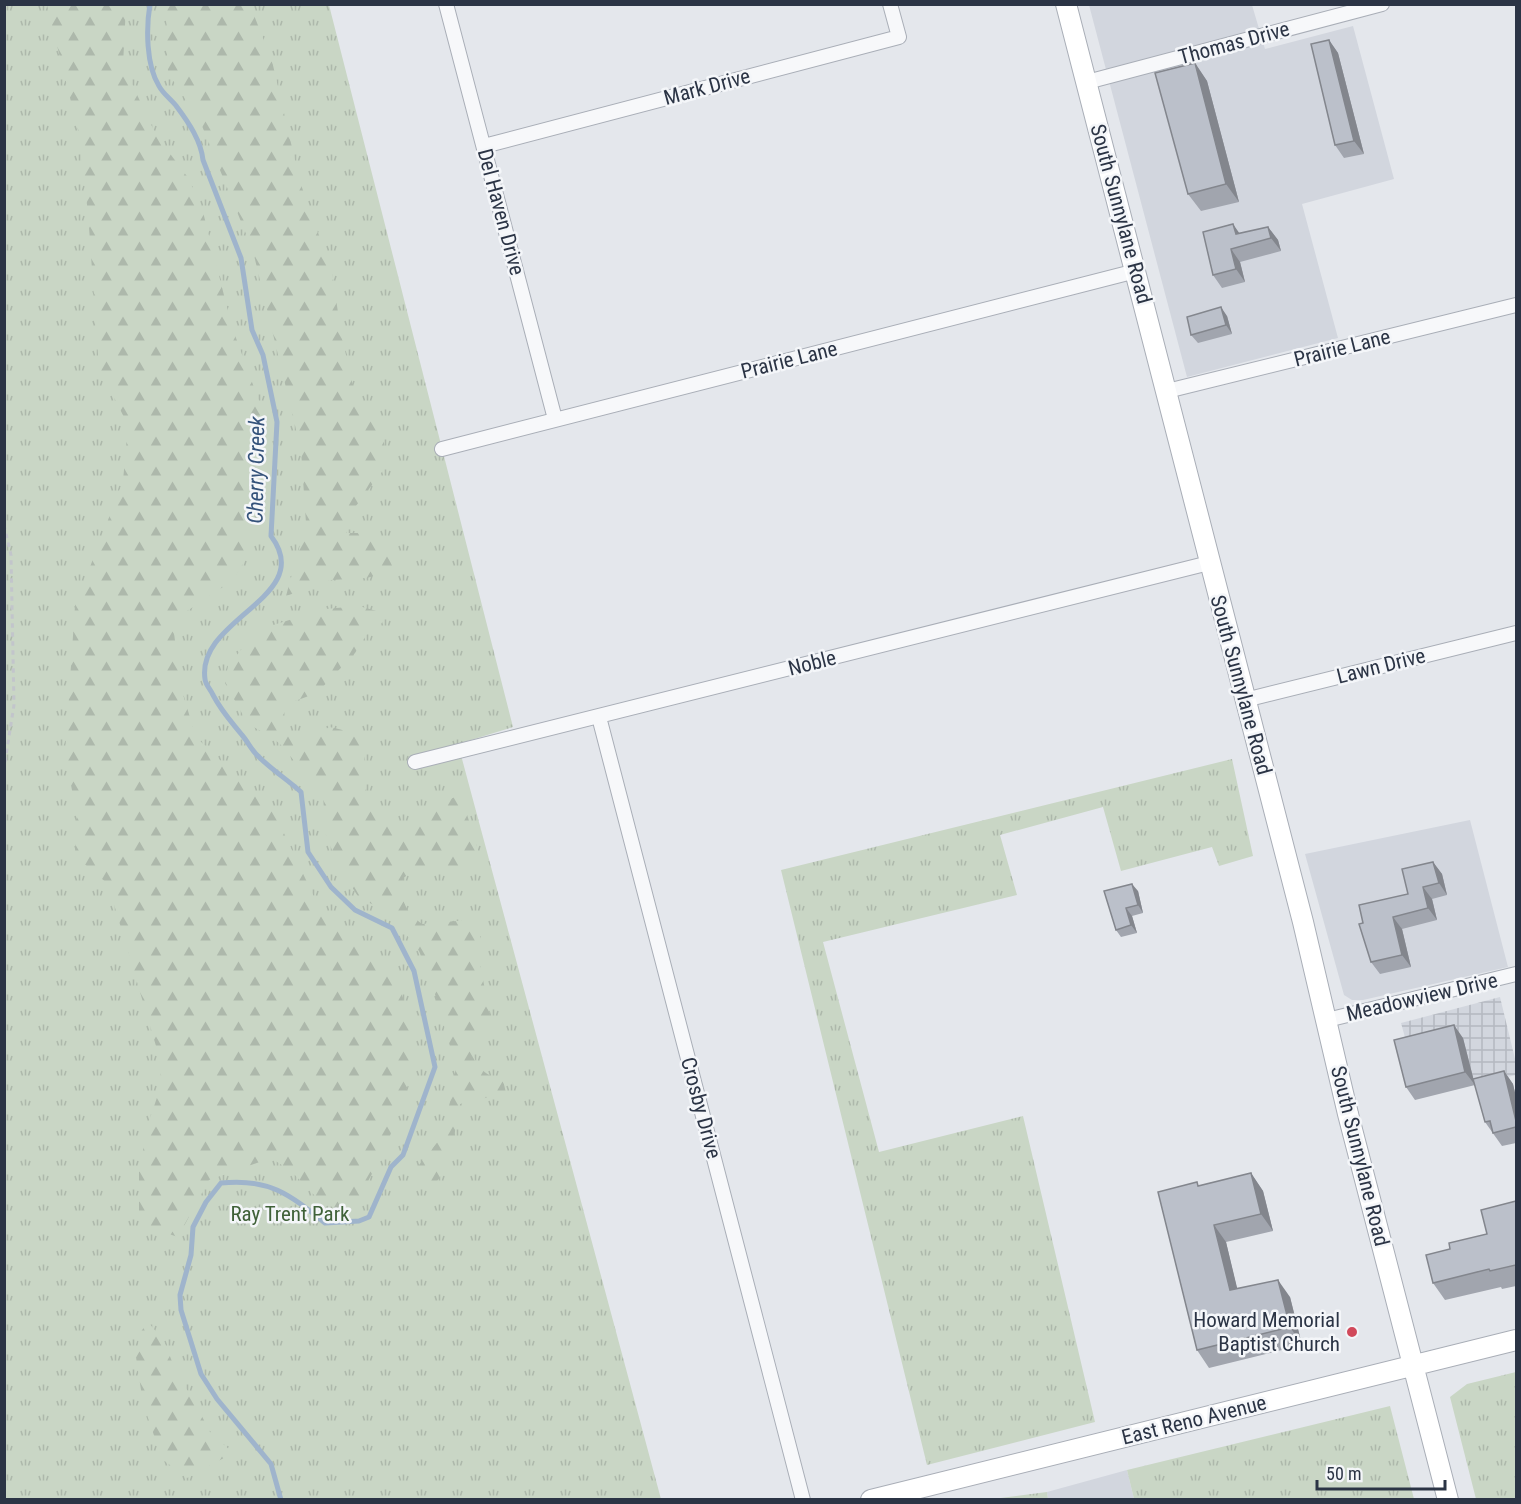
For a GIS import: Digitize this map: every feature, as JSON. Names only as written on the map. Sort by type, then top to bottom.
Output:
[{"type":"main road","name":"South Sunnylane Road","points":[[1066,4],[1167,391],[1327,1020],[1348,1114],[1448,1500]]},
{"type":"main road","name":"East Reno Avenue","points":[[871,1500],[1516,1340]]},
{"type":"street","name":"Del Haven Drive","points":[[446,4],[555,419]]},
{"type":"street","name":"Mark Drive","points":[[484,146],[899,37],[890,4]]},
{"type":"street","name":"Thomas Drive","points":[[1086,82],[1382,4]]},
{"type":"street","name":"Prairie Lane","points":[[442,450],[1136,271]]},
{"type":"street","name":"Prairie Lane","points":[[1167,391],[1516,305]]},
{"type":"street","name":"Noble","points":[[415,762],[1209,563]]},
{"type":"street","name":"Lawn Drive","points":[[1245,700],[1516,633]]},
{"type":"street","name":"Crosby Drive","points":[[599,717],[803,1500]]},
{"type":"street","name":"Meadowview Drive","points":[[1327,1020],[1516,975]]},
{"type":"path","points":[[4,525],[11,555],[14,705],[4,768]]},
{"type":"shaded area","points":[[1089,5],[1252,5],[1265,49],[1353,26],[1394,179],[1302,204],[1338,338],[1187,377]]},
{"type":"shaded area","points":[[1470,820],[1508,967],[1363,1000],[1352,1000],[1344,995],[1305,854]]},
{"type":"shaded area","points":[[1500,997],[1516,1063],[1516,1075],[1475,1085],[1463,1039],[1409,1052],[1401,1023]]},
{"type":"shaded area","points":[[1127,1470],[1134,1499],[1048,1499],[1047,1492]]},
{"type":"green space","name":"Ray Trent Park","points":[[5,5],[329,5],[513,727],[458,744],[661,1499],[5,1500]]},
{"type":"green space","points":[[47,5],[126,5],[123,65],[156,135],[189,179],[204,216],[232,327],[260,404],[263,451],[249,525],[248,556],[232,581],[184,613],[174,633],[181,688],[196,737],[274,812],[322,914],[343,933],[375,948],[395,976],[410,1017],[415,1065],[385,1150],[356,1203],[337,1210],[316,1197],[291,1171],[271,1158],[209,1180],[178,1237],[139,1224],[139,1169],[150,1118],[162,1083],[156,1046],[108,884],[75,856],[77,816],[65,754],[75,606],[123,481],[128,425],[99,368],[88,213],[78,130]]},
{"type":"green space","points":[[166,5],[250,5],[272,61],[300,182],[332,272],[341,333],[355,395],[380,422],[388,464],[346,519],[346,533],[379,533],[389,553],[393,570],[367,578],[331,580],[286,596],[306,523],[301,450],[253,251],[200,121],[168,73]]},
{"type":"green space","points":[[359,606],[380,612],[383,621],[379,627],[370,629],[355,653],[317,693],[284,705],[285,727],[293,738],[314,738],[329,727],[346,731],[357,738],[365,758],[366,784],[373,811],[381,820],[398,831],[417,825],[444,803],[461,795],[481,860],[474,867],[414,871],[403,878],[403,893],[407,909],[422,924],[468,920],[480,929],[480,964],[492,1026],[483,1040],[470,1044],[480,1068],[503,1080],[506,1093],[460,1104],[447,1165],[434,1184],[424,1191],[418,1180],[419,1165],[440,1139],[456,1067],[430,977],[419,951],[389,912],[359,898],[338,865],[326,835],[323,796],[282,746],[272,737],[248,724],[225,683],[228,666],[257,630],[325,609]]},
{"type":"green space","points":[[1232,759],[1253,856],[1219,866],[1212,847],[1121,871],[1103,807],[1000,835],[1017,895],[823,942],[879,1152],[1023,1116],[1095,1422],[927,1465],[781,870]]},
{"type":"green space","points":[[148,1322],[164,1341],[178,1377],[192,1397],[210,1432],[233,1453],[187,1478],[162,1459],[143,1403],[136,1357],[140,1333]]},
{"type":"green space","points":[[1516,1372],[1516,1499],[1476,1499],[1450,1397],[1467,1384]]},
{"type":"green space","points":[[1390,1406],[1414,1499],[1134,1499],[1127,1470]]},
{"type":"green space","points":[[1047,1492],[1048,1499],[993,1499]]},
{"type":"building","points":[[1329,40],[1354,141],[1335,145],[1311,44]]},
{"type":"building","points":[[1195,63],[1226,184],[1188,194],[1155,73]]},
{"type":"building","points":[[1233,224],[1236,234],[1268,227],[1271,238],[1231,249],[1236,269],[1213,275],[1203,232]]},
{"type":"building","points":[[1221,307],[1226,325],[1191,335],[1187,317]]},
{"type":"building","points":[[1433,862],[1439,883],[1423,887],[1428,908],[1393,917],[1402,955],[1371,962],[1359,924],[1363,923],[1359,905],[1408,894],[1402,869]]},
{"type":"building","points":[[1132,884],[1138,905],[1126,908],[1131,925],[1116,930],[1104,891]]},
{"type":"building","points":[[1454,1025],[1465,1072],[1406,1087],[1394,1040]]},
{"type":"building","points":[[1504,1071],[1516,1127],[1493,1133],[1490,1121],[1485,1122],[1473,1079]]},
{"type":"building","points":[[1251,1173],[1261,1214],[1214,1225],[1230,1290],[1278,1280],[1290,1327],[1197,1350],[1158,1192],[1197,1182],[1198,1186]]},
{"type":"building","points":[[1516,1201],[1516,1265],[1490,1271],[1489,1269],[1433,1283],[1426,1255],[1450,1249],[1449,1243],[1487,1234],[1481,1210]]},
{"type":"waterway","name":"Cherry Creek","points":[[150,4],[148,35],[152,68],[161,89],[175,104],[197,139],[241,258],[252,330],[263,355],[277,422],[271,536],[281,557],[279,576],[268,592],[218,640],[207,658],[205,681],[216,701],[254,752],[301,792],[308,852],[331,887],[355,910],[392,928],[414,971],[435,1067],[403,1155],[391,1167],[369,1217],[359,1221],[325,1223],[289,1196],[277,1190],[252,1183],[238,1182],[221,1183],[206,1202],[193,1227],[191,1255],[180,1295],[181,1310],[201,1374],[217,1399],[271,1464],[281,1500]]},
{"type":"place","name":"Howard Memorial Baptist Church","points":[[1352,1332]]}]
